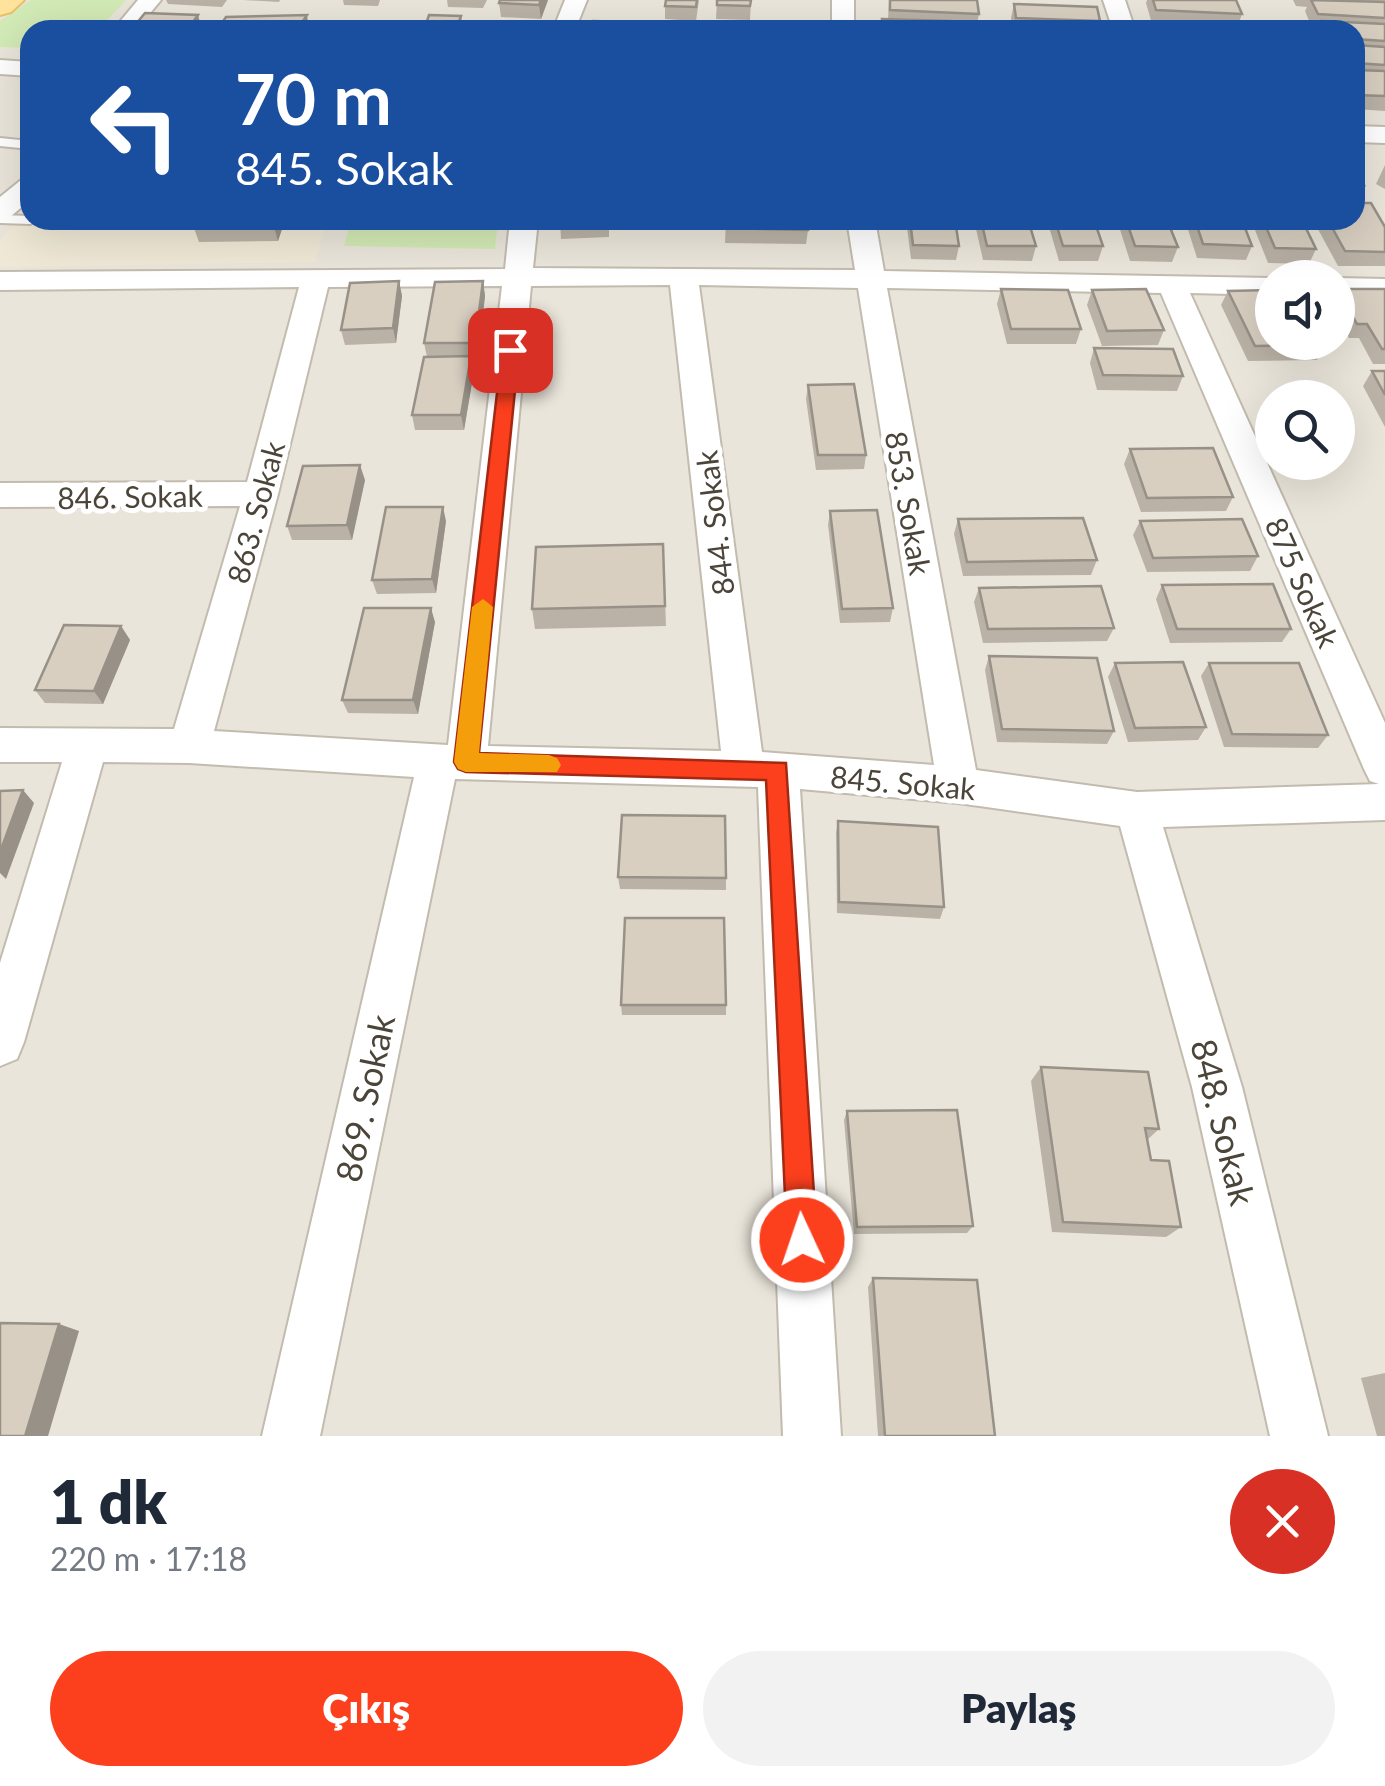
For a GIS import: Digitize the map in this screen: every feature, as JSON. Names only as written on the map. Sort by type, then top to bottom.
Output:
[{"type":"main road","points":[[0,6],[9,0]]},
{"type":"street","points":[[133,20],[150,0]]},
{"type":"street","points":[[0,211],[20,194]]},
{"type":"street","name":"869. Sokak","points":[[291,1436],[452,762],[523,230]]},
{"type":"street","name":"853. Sokak","points":[[863,230],[958,785]]},
{"type":"street","points":[[0,281],[518,275],[1255,286]]},
{"type":"street","name":"863. Sokak","points":[[189,746],[261,494],[316,276]]},
{"type":"street","name":"844. Sokak","points":[[684,276],[761,770],[812,1436]]},
{"type":"street","name":"875 Sokak","points":[[1172,285],[1385,769]]},
{"type":"street","points":[[1355,288],[1385,288]]},
{"type":"street","name":"846. Sokak","points":[[0,495],[261,494]]},
{"type":"street","name":"845. Sokak","points":[[0,745],[189,746],[452,762],[761,770],[958,785],[1138,810],[1385,802]]},
{"type":"street","points":[[0,1042],[87,746]]},
{"type":"street","name":"848. Sokak","points":[[1138,810],[1217,1087],[1299,1436]]},
{"type":"shaded area","points":[[0,0],[1385,0],[1385,1436],[0,1436]]},
{"type":"shaded area","points":[[20,219],[20,230],[324,230],[315,262],[0,267],[0,240]]},
{"type":"green space","points":[[31,0],[126,0],[107,20],[20,20],[20,48],[0,47],[0,21]]},
{"type":"green space","points":[[348,230],[497,230],[495,249],[344,246]]},
{"type":"building","points":[[541,0],[539,5],[499,3]]},
{"type":"building","points":[[666,0],[697,0],[696,7],[665,6]]},
{"type":"building","points":[[717,0],[751,0],[750,6],[717,5]]},
{"type":"building","points":[[890,0],[977,0],[979,14],[890,10]]},
{"type":"building","points":[[1153,0],[1236,0],[1242,14],[1156,10]]},
{"type":"building","points":[[1311,0],[1385,2],[1385,18],[1318,14]]},
{"type":"building","points":[[1014,4],[1097,7],[1100,20],[1072,20],[1016,18]]},
{"type":"building","points":[[145,13],[198,15],[194,20],[139,20]]},
{"type":"building","points":[[307,15],[304,20],[224,20]]},
{"type":"building","points":[[429,15],[461,16],[460,20],[427,20]]},
{"type":"building","points":[[1365,23],[1385,24],[1385,41],[1365,40]]},
{"type":"building","points":[[1365,46],[1385,47],[1385,65],[1365,64]]},
{"type":"building","points":[[1365,70],[1385,71],[1385,96],[1365,95]]},
{"type":"building","points":[[1365,203],[1371,203],[1385,227],[1385,252],[1345,251],[1333,230],[1365,230]]},
{"type":"building","points":[[911,230],[957,230],[959,246],[913,245]]},
{"type":"building","points":[[983,230],[1031,230],[1036,246],[987,246]]},
{"type":"building","points":[[1058,230],[1097,230],[1103,246],[1063,246]]},
{"type":"building","points":[[1129,230],[1171,230],[1178,247],[1135,246]]},
{"type":"building","points":[[1198,230],[1246,230],[1252,246],[1203,244]]},
{"type":"building","points":[[1267,230],[1307,230],[1316,249],[1275,248]]},
{"type":"building","points":[[399,281],[393,328],[341,330],[350,283]]},
{"type":"building","points":[[483,281],[475,343],[424,343],[435,282]]},
{"type":"building","points":[[1001,289],[1068,290],[1081,329],[1011,329]]},
{"type":"building","points":[[1146,289],[1164,330],[1107,331],[1092,290]]},
{"type":"building","points":[[1355,289],[1385,289],[1385,349],[1367,324],[1357,324]]},
{"type":"building","points":[[1255,290],[1255,346],[1228,291]]},
{"type":"building","points":[[1094,348],[1173,349],[1183,376],[1103,375]]},
{"type":"building","points":[[471,356],[461,415],[412,415],[424,357]]},
{"type":"building","points":[[1372,371],[1385,371],[1385,395]]},
{"type":"building","points":[[854,384],[866,455],[818,455],[808,385]]},
{"type":"building","points":[[1213,448],[1233,497],[1147,498],[1130,449]]},
{"type":"building","points":[[360,465],[347,525],[287,526],[303,466]]},
{"type":"building","points":[[386,507],[443,507],[432,579],[372,580]]},
{"type":"building","points":[[877,510],[893,608],[842,609],[830,511]]},
{"type":"building","points":[[1083,518],[1097,560],[967,562],[958,519]]},
{"type":"building","points":[[1242,519],[1258,556],[1153,558],[1140,521]]},
{"type":"building","points":[[663,544],[665,606],[532,609],[536,547]]},
{"type":"building","points":[[1273,584],[1291,629],[1177,629],[1162,585]]},
{"type":"building","points":[[1101,586],[1114,628],[988,629],[979,588]]},
{"type":"building","points":[[364,608],[431,608],[413,700],[342,700]]},
{"type":"building","points":[[64,625],[121,626],[94,691],[35,690]]},
{"type":"building","points":[[989,656],[1097,658],[1114,731],[1002,729]]},
{"type":"building","points":[[1183,662],[1206,727],[1135,728],[1115,663]]},
{"type":"building","points":[[1209,663],[1299,663],[1328,735],[1232,734]]},
{"type":"building","points":[[23,790],[0,852],[0,791]]},
{"type":"building","points":[[622,815],[725,816],[726,878],[618,877]]},
{"type":"building","points":[[838,821],[938,827],[944,907],[839,902]]},
{"type":"building","points":[[625,918],[724,918],[726,1005],[621,1005]]},
{"type":"building","points":[[1041,1067],[1148,1072],[1159,1129],[1145,1128],[1151,1160],[1169,1161],[1181,1227],[1063,1222]]},
{"type":"building","points":[[957,1110],[973,1226],[857,1227],[847,1111]]},
{"type":"building","points":[[873,1278],[977,1280],[995,1436],[885,1436]]},
{"type":"building","points":[[0,1323],[59,1324],[25,1436],[0,1436]]},
{"type":"slow traffic","points":[[483,607],[466,762],[549,765]]},
{"type":"route","points":[[510,350],[466,762],[778,770],[802,1240]]}]
